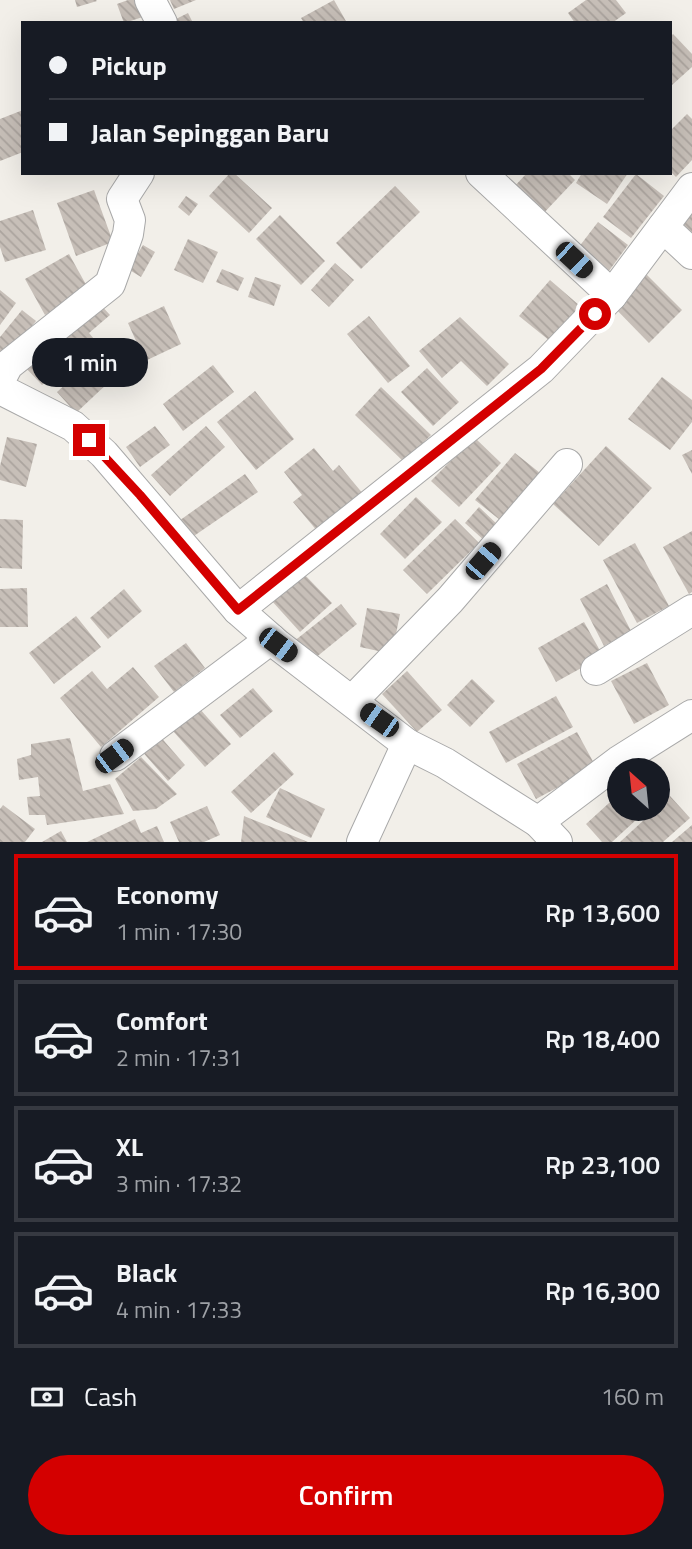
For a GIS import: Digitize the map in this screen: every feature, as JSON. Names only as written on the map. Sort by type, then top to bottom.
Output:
[{"type":"street","points":[[150,0],[161,21]]},
{"type":"street","points":[[0,380],[8,365],[110,284],[128,234],[130,220],[122,198],[138,175]]},
{"type":"street","points":[[483,175],[612,295]]},
{"type":"street","points":[[238,610],[541,369],[612,295],[692,188]]},
{"type":"street","points":[[663,227],[692,254]]},
{"type":"street","points":[[0,388],[73,426],[104,454],[238,610],[271,639],[408,744],[445,763],[548,832],[619,761],[692,715]]},
{"type":"street","points":[[352,701],[450,600],[567,464]]},
{"type":"street","points":[[596,670],[692,610]]},
{"type":"street","points":[[114,756],[271,639]]},
{"type":"street","points":[[362,842],[408,744]]},
{"type":"building","points":[[75,0],[96,0],[97,1],[77,7]]},
{"type":"building","points":[[140,0],[146,16],[123,21],[117,4]]},
{"type":"building","points":[[170,0],[196,0],[174,9]]},
{"type":"building","points":[[334,0],[346,21],[303,21],[301,18]]},
{"type":"building","points":[[586,0],[616,0],[626,13],[615,21],[574,21],[568,13]]},
{"type":"building","points":[[188,13],[192,21],[175,21]]},
{"type":"building","points":[[672,35],[692,54],[692,67],[672,85]]},
{"type":"building","points":[[21,111],[21,153],[0,161],[0,119]]},
{"type":"building","points":[[687,114],[692,119],[692,160],[676,177],[672,173],[672,129]]},
{"type":"building","points":[[228,175],[236,175],[272,208],[249,233],[209,196]]},
{"type":"building","points":[[525,175],[570,175],[575,180],[541,216],[512,189]]},
{"type":"building","points":[[581,175],[627,175],[607,204],[576,183]]},
{"type":"building","points":[[635,175],[664,196],[631,238],[603,217]]},
{"type":"building","points":[[395,186],[420,212],[361,269],[336,243]]},
{"type":"building","points":[[94,190],[113,242],[76,256],[57,203]]},
{"type":"building","points":[[186,196],[198,204],[189,216],[178,207]]},
{"type":"building","points":[[692,204],[692,236],[677,225]]},
{"type":"building","points":[[33,210],[46,250],[5,262],[0,247],[0,221]]},
{"type":"building","points":[[280,215],[325,261],[301,285],[256,239]]},
{"type":"building","points":[[598,222],[628,245],[603,279],[572,256]]},
{"type":"building","points":[[188,239],[218,252],[203,283],[174,270]]},
{"type":"building","points":[[143,245],[155,252],[141,277],[128,269]]},
{"type":"building","points":[[69,254],[89,290],[45,315],[25,279]]},
{"type":"building","points":[[335,263],[354,280],[329,307],[311,290]]},
{"type":"building","points":[[222,269],[244,278],[238,291],[216,282]]},
{"type":"building","points":[[642,270],[682,310],[649,343],[609,302]]},
{"type":"building","points":[[255,277],[281,285],[274,306],[248,297]]},
{"type":"building","points":[[550,280],[580,306],[550,341],[519,316]]},
{"type":"building","points":[[0,290],[16,303],[0,325]]},
{"type":"building","points":[[98,302],[110,315],[89,333],[94,339],[42,385],[25,367]]},
{"type":"building","points":[[164,306],[181,344],[145,361],[128,323]]},
{"type":"building","points":[[22,310],[36,321],[3,361],[0,358],[0,337]]},
{"type":"building","points":[[369,316],[410,366],[388,383],[347,334]]},
{"type":"building","points":[[460,317],[509,364],[487,386],[461,361],[442,378],[419,351]]},
{"type":"building","points":[[108,346],[126,366],[76,413],[57,392]]},
{"type":"building","points":[[213,365],[234,392],[183,431],[163,404]]},
{"type":"building","points":[[427,368],[459,402],[433,426],[401,392]]},
{"type":"building","points":[[662,377],[692,400],[692,422],[670,450],[628,419]]},
{"type":"building","points":[[381,387],[431,435],[404,462],[355,415]]},
{"type":"building","points":[[255,391],[294,439],[256,470],[217,422]]},
{"type":"building","points":[[155,426],[170,445],[140,467],[126,447]]},
{"type":"building","points":[[206,426],[225,447],[170,496],[151,475]]},
{"type":"building","points":[[7,437],[37,444],[26,487],[0,480],[0,466]]},
{"type":"building","points":[[474,437],[501,463],[459,507],[431,481]]},
{"type":"building","points":[[606,446],[652,488],[599,546],[553,504]]},
{"type":"building","points":[[314,448],[333,471],[339,465],[364,495],[318,532],[293,502],[302,495],[284,472]]},
{"type":"building","points":[[692,450],[692,474],[682,455]]},
{"type":"building","points":[[515,453],[540,473],[500,520],[475,500]]},
{"type":"building","points":[[245,474],[258,492],[188,540],[176,523]]},
{"type":"building","points":[[416,497],[442,522],[405,559],[380,534]]},
{"type":"building","points":[[479,507],[500,527],[486,542],[465,523]]},
{"type":"building","points":[[0,519],[23,520],[22,569],[0,568]]},
{"type":"building","points":[[455,519],[479,543],[427,594],[403,570]]},
{"type":"building","points":[[692,531],[692,592],[689,594],[663,547]]},
{"type":"building","points":[[635,543],[669,606],[637,623],[603,560]]},
{"type":"building","points":[[302,572],[332,603],[300,632],[271,600]]},
{"type":"building","points":[[607,584],[631,631],[604,646],[580,599]]},
{"type":"building","points":[[27,588],[28,627],[0,627],[0,589]]},
{"type":"building","points":[[124,589],[142,611],[108,639],[90,618]]},
{"type":"building","points":[[341,604],[357,624],[309,663],[293,642]]},
{"type":"building","points":[[367,608],[400,614],[392,654],[360,647]]},
{"type":"building","points":[[76,616],[101,647],[54,684],[29,653]]},
{"type":"building","points":[[584,622],[603,656],[556,682],[538,648]]},
{"type":"building","points":[[186,643],[205,668],[174,692],[154,666]]},
{"type":"building","points":[[647,663],[669,705],[634,724],[611,681]]},
{"type":"building","points":[[133,667],[159,697],[101,747],[60,698],[92,671],[107,689]]},
{"type":"building","points":[[407,671],[442,710],[417,732],[382,694]]},
{"type":"building","points":[[472,679],[495,701],[470,727],[447,705]]},
{"type":"building","points":[[253,688],[273,711],[240,738],[220,715]]},
{"type":"building","points":[[556,696],[573,727],[506,763],[489,732]]},
{"type":"building","points":[[199,708],[231,744],[205,767],[173,731]]},
{"type":"building","points":[[577,732],[596,767],[536,799],[517,764]]},
{"type":"building","points":[[158,734],[185,765],[168,781],[140,749]]},
{"type":"building","points":[[70,738],[83,791],[110,784],[124,814],[47,825],[45,815],[29,815],[27,797],[40,796],[38,777],[19,780],[17,759],[31,755],[31,744]]},
{"type":"building","points":[[274,752],[294,774],[251,813],[231,792]]},
{"type":"building","points":[[141,757],[177,794],[156,809],[133,811],[115,779]]},
{"type":"building","points":[[280,788],[325,809],[311,838],[266,817]]},
{"type":"building","points":[[670,796],[690,818],[663,842],[620,842],[643,821],[670,821]]},
{"type":"building","points":[[3,805],[35,829],[25,842],[0,842],[0,809]]},
{"type":"building","points":[[607,805],[607,821],[635,821],[612,842],[602,842],[586,824]]},
{"type":"building","points":[[207,806],[220,835],[204,842],[179,842],[170,822]]},
{"type":"building","points":[[244,816],[308,842],[241,842]]},
{"type":"building","points":[[135,819],[141,833],[157,826],[164,842],[87,842]]},
{"type":"building","points":[[692,825],[692,842],[672,842]]},
{"type":"building","points":[[61,831],[67,842],[42,842]]},
{"type":"route","points":[[89,440],[140,495],[238,610],[541,369],[595,314]]}]
